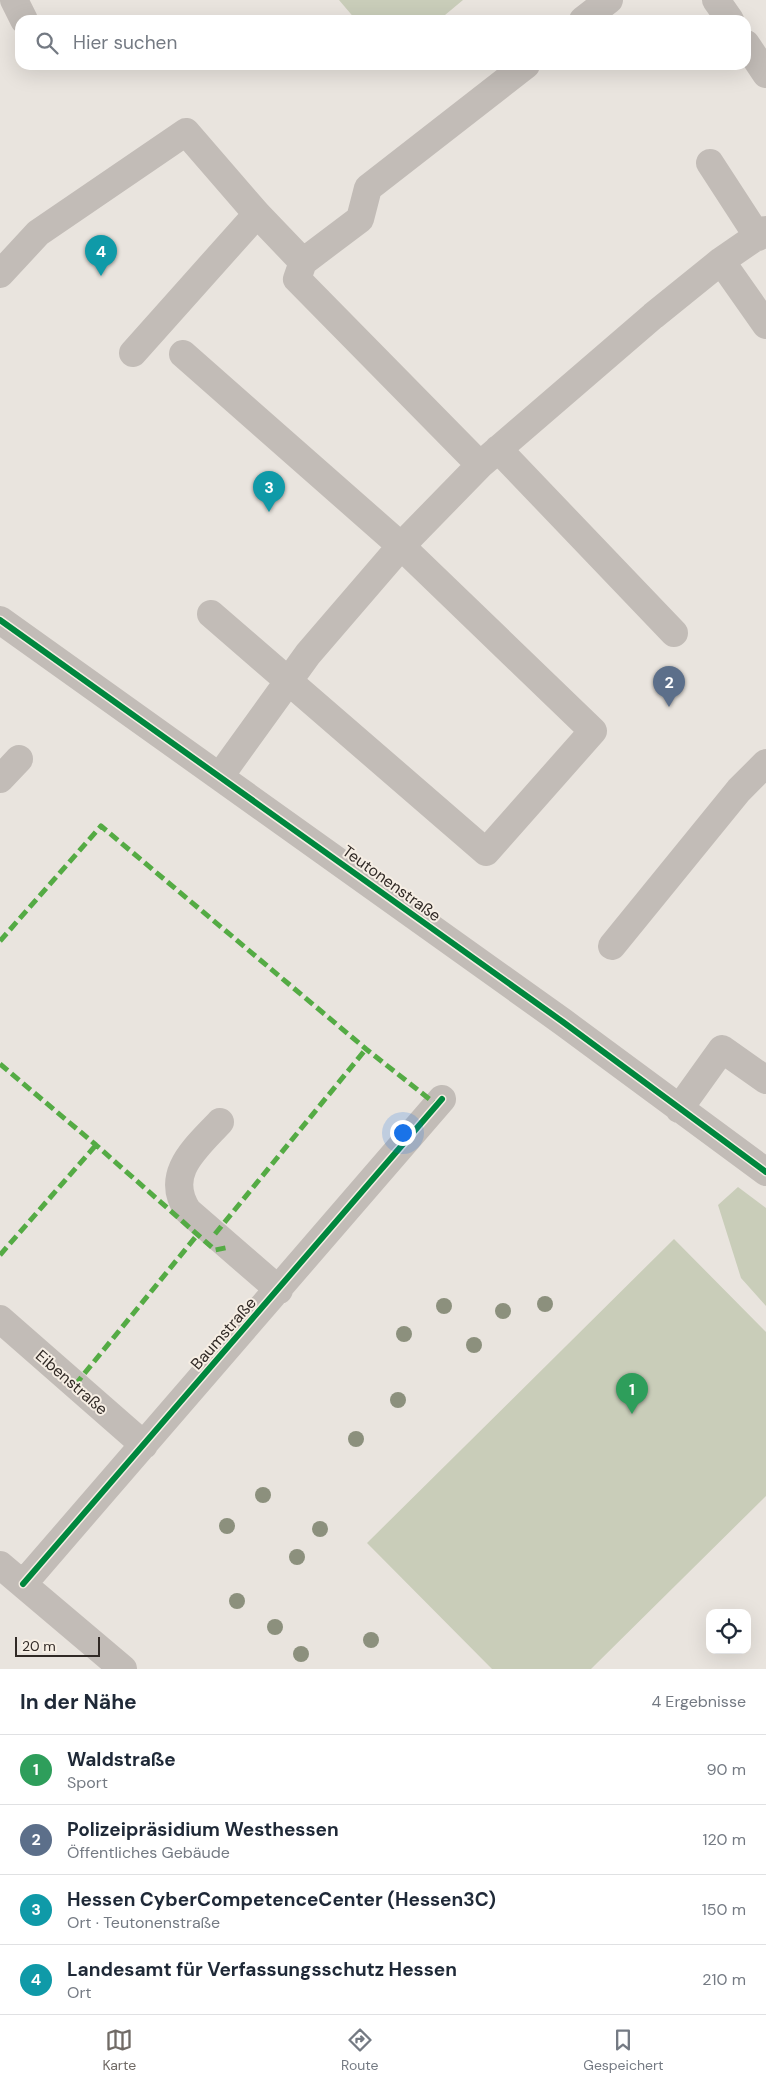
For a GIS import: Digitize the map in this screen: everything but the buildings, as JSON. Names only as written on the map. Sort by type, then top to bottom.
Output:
[{"type":"street","points":[[14,0],[22,15]]},
{"type":"street","points":[[589,15],[608,0]]},
{"type":"street","points":[[716,0],[726,15]]},
{"type":"street","points":[[751,52],[766,74]]},
{"type":"street","points":[[520,70],[368,188],[360,219],[303,262],[297,279],[489,457],[674,633]]},
{"type":"street","points":[[0,274],[38,234],[186,132],[257,214],[303,262]]},
{"type":"street","points":[[220,776],[308,654],[401,546],[489,457],[645,322],[721,262],[762,234],[710,163]]},
{"type":"street","points":[[132,353],[257,214]]},
{"type":"street","points":[[721,262],[766,325]]},
{"type":"street","points":[[183,354],[401,546],[593,731],[486,852],[211,614]]},
{"type":"street","name":"Teutonenstraße","points":[[0,620],[563,1022],[766,1172]]},
{"type":"street","points":[[0,779],[19,759]]},
{"type":"street","points":[[612,946],[739,790],[766,763]]},
{"type":"street","points":[[679,1109],[722,1049],[766,1080]]},
{"type":"street","name":"Baumstraße","points":[[23,1584],[279,1290],[442,1099]]},
{"type":"street","points":[[220,1122],[194,1150],[182,1168],[178,1182],[182,1202],[188,1211],[279,1290]]},
{"type":"street","name":"Eibenstraße","points":[[0,1319],[144,1445]]},
{"type":"street","points":[[1,1567],[123,1669]]},
{"type":"green space","points":[[339,0],[463,0],[445,15],[352,15]]},
{"type":"green space","points":[[738,1187],[766,1208],[766,1306],[741,1278],[718,1205]]},
{"type":"green space","points":[[674,1239],[766,1332],[766,1496],[591,1669],[492,1669],[367,1543]]},
{"type":"marked path","points":[[0,941],[101,826],[366,1049],[437,1105]]},
{"type":"marked path","points":[[215,1234],[366,1049]]},
{"type":"marked path","points":[[0,1064],[96,1145],[215,1250],[230,1247]]},
{"type":"marked path","points":[[0,1255],[96,1145]]},
{"type":"marked path","points":[[75,1385],[198,1234]]},
{"type":"cycle path","points":[[0,620],[563,1022],[766,1172]]},
{"type":"cycle path","points":[[23,1584],[442,1099]]},
{"type":"place","name":"Landesamt für Verfassungsschutz Hessen","points":[[101,276]]},
{"type":"place","name":"Hessen CyberCompetenceCenter (Hessen3C)","points":[[269,512]]},
{"type":"place","name":"Polizeipräsidium Westhessen","points":[[669,707]]},
{"type":"place","name":"Waldstraße","points":[[632,1414]]}]
